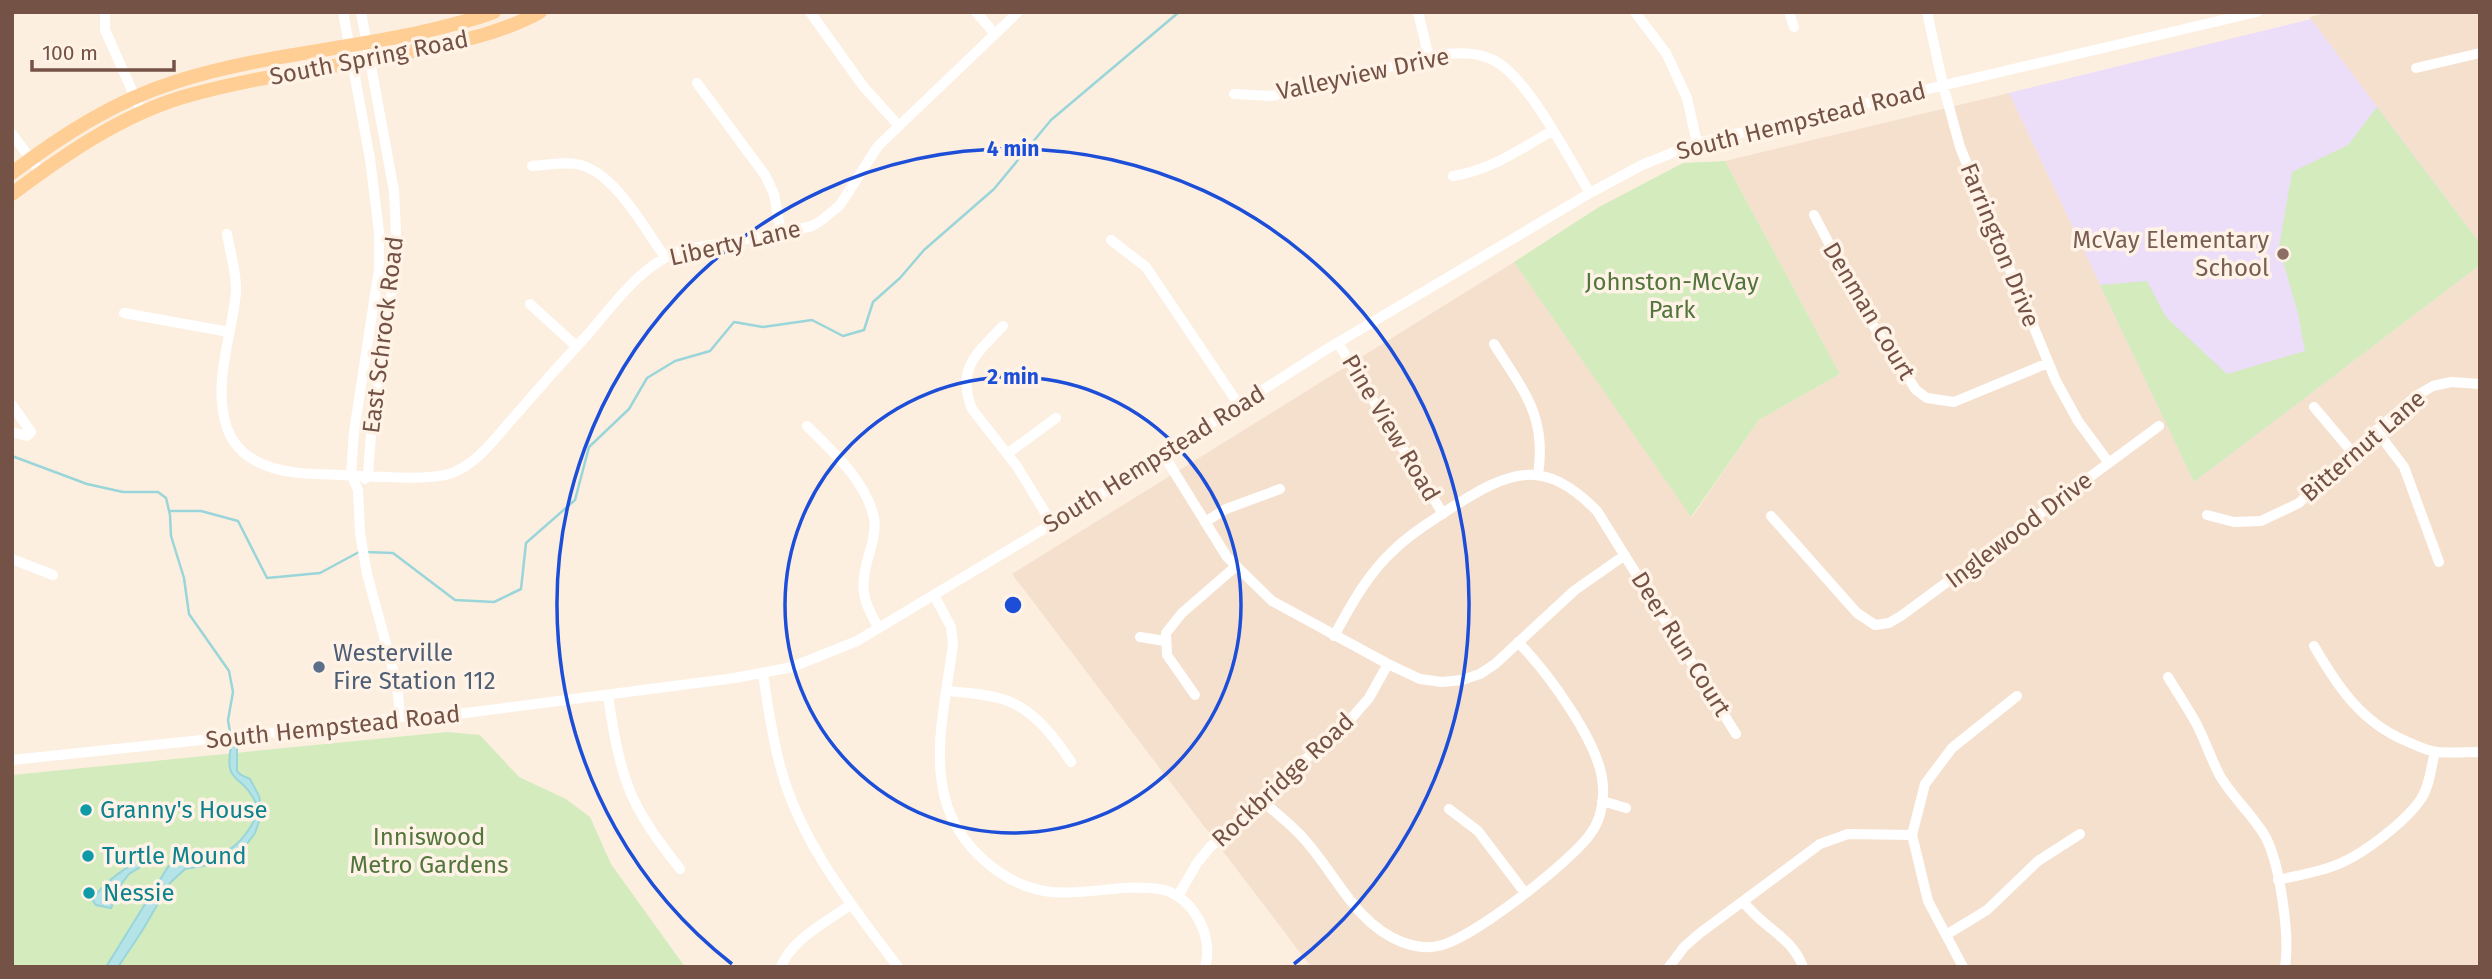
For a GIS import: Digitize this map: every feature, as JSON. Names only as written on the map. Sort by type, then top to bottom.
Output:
[{"type":"main road","name":"South Spring Road","points":[[12,173],[81,124],[135,97],[176,82],[231,68],[447,26],[494,12]]},
{"type":"main road","name":"South Spring Road","points":[[12,194],[90,139],[142,113],[181,98],[487,34],[540,12]]},
{"type":"street","points":[[104,12],[105,30],[142,113]]},
{"type":"street","name":"East Schrock Road","points":[[343,12],[375,193],[379,232],[379,269],[359,398],[351,474],[358,490],[360,533],[367,574],[397,684],[400,717]]},
{"type":"street","name":"East Schrock Road","points":[[358,490],[368,475],[371,434],[395,270],[396,232],[394,191],[361,12]]},
{"type":"street","points":[[810,12],[863,86],[899,126]]},
{"type":"street","points":[[976,12],[995,34]]},
{"type":"street","name":"Liberty Lane","points":[[228,234],[236,289],[220,393],[222,412],[229,432],[239,446],[262,465],[290,473],[426,477],[451,473],[470,463],[498,436],[649,267],[681,250],[812,226],[833,212],[854,185],[878,146],[1018,12]]},
{"type":"street","points":[[1418,12],[1429,58]]},
{"type":"street","points":[[1635,12],[1666,53],[1687,98],[1697,143]]},
{"type":"street","points":[[1788,12],[1794,27]]},
{"type":"street","name":"Farrington Drive","points":[[1927,12],[1960,148],[2048,363],[2078,421],[2109,463]]},
{"type":"street","name":"South Hempstead Road","points":[[12,760],[224,739],[400,717],[466,713],[763,674],[792,667],[857,641],[1052,524],[1338,343],[1590,193],[1642,165],[1697,143],[2257,12]]},
{"type":"street","name":"Valleyview Drive","points":[[1234,93],[1272,96],[1429,58],[1468,52],[1493,59],[1512,72],[1527,89],[1590,193]]},
{"type":"street","points":[[2416,68],[2480,53]]},
{"type":"street","points":[[697,83],[765,175],[774,194],[781,233]]},
{"type":"street","points":[[1453,176],[1475,173],[1552,131]]},
{"type":"street","points":[[12,134],[41,173]]},
{"type":"street","points":[[532,166],[572,163],[605,178],[665,257]]},
{"type":"street","name":"Denman Court","points":[[1814,215],[1883,341],[1916,390],[1927,398],[1954,402],[2048,363]]},
{"type":"street","points":[[1111,240],[1146,267],[1239,405]]},
{"type":"street","points":[[530,304],[576,346]]},
{"type":"street","points":[[124,313],[229,332]]},
{"type":"street","points":[[1003,326],[974,356],[965,380],[972,409],[1007,454],[1052,524]]},
{"type":"street","name":"Pine View Road","points":[[1338,343],[1443,514]]},
{"type":"street","points":[[1334,636],[1355,598],[1395,548],[1443,514],[1499,480],[1518,475],[1538,475],[1542,442],[1539,427],[1527,397],[1494,344]]},
{"type":"street","name":"Bitternut Lane","points":[[2207,515],[2234,522],[2261,521],[2300,503],[2408,402],[2433,386],[2451,382],[2480,384]]},
{"type":"street","points":[[12,405],[31,432],[27,436],[12,432]]},
{"type":"street","points":[[2314,407],[2352,452]]},
{"type":"street","points":[[1007,454],[1056,418]]},
{"type":"street","points":[[807,426],[838,457],[869,503],[875,521],[862,590],[869,611],[879,628]]},
{"type":"street","name":"Inglewood Drive","points":[[1771,516],[1857,613],[1875,625],[1889,623],[1902,617],[2159,426]]},
{"type":"street","points":[[2376,430],[2404,467],[2439,562]]},
{"type":"street","points":[[1163,454],[1235,567],[1272,601],[1420,679],[1441,682],[1462,680],[1480,674],[1495,664],[1575,590],[1625,555]]},
{"type":"street","name":"Deer Run Court","points":[[1538,475],[1559,481],[1578,491],[1597,511],[1736,734]]},
{"type":"street","points":[[1205,522],[1226,509],[1280,489]]},
{"type":"street","points":[[12,559],[53,575]]},
{"type":"street","points":[[1195,695],[1167,655],[1166,633],[1176,620],[1235,567]]},
{"type":"street","points":[[934,595],[951,627],[952,636],[940,768],[945,799],[956,827],[973,850],[997,871],[1023,885],[1050,891],[1147,887],[1163,889],[1178,896],[1193,909],[1202,925],[1209,965]]},
{"type":"street","points":[[1140,637],[1165,641]]},
{"type":"street","points":[[1265,803],[1304,838],[1359,912],[1372,925],[1403,942],[1419,947],[1438,946],[1454,941],[1482,925],[1569,859],[1591,833],[1599,817],[1602,802],[1601,774],[1589,742],[1547,675],[1518,642]]},
{"type":"street","points":[[2314,646],[2337,684],[2354,706],[2375,725],[2435,752],[2480,752]]},
{"type":"street","name":"Rockbridge Road","points":[[1178,896],[1197,863],[1211,846],[1265,803],[1291,770],[1342,730],[1369,698],[1388,664]]},
{"type":"street","points":[[763,674],[781,770],[796,811],[816,852],[898,967]]},
{"type":"street","points":[[2168,677],[2196,724],[2221,777],[2264,835],[2278,880],[2286,941],[2285,967]]},
{"type":"street","points":[[948,691],[1008,701],[1028,712],[1060,744],[1071,762]]},
{"type":"street","points":[[608,695],[628,786],[642,815],[680,869]]},
{"type":"street","points":[[1963,967],[1928,901],[1912,835],[1925,784],[1952,748],[2017,696]]},
{"type":"street","points":[[2278,880],[2341,863],[2399,822],[2421,799],[2428,784],[2435,752]]},
{"type":"street","points":[[1602,802],[1626,808]]},
{"type":"street","points":[[1449,809],[1478,831],[1525,893]]},
{"type":"street","points":[[1669,967],[1684,947],[1820,845],[1848,834],[1912,835]]},
{"type":"street","points":[[1946,935],[1987,911],[2038,861],[2080,834]]},
{"type":"street","points":[[1743,901],[1760,922],[1794,948],[1803,967]]},
{"type":"street","points":[[781,967],[799,942],[851,904]]},
{"type":"shaded area","points":[[2332,12],[2480,12],[2480,243],[2309,17]]},
{"type":"shaded area","name":"McVay Elementary School","points":[[2311,19],[2480,243],[2480,265],[2194,482],[2009,93]]},
{"type":"shaded area","points":[[2009,93],[2194,482],[2480,265],[2480,967],[1311,967],[1012,574],[1514,262],[1692,517],[1759,420],[1840,374],[1725,161]]},
{"type":"green space","points":[[2377,107],[2480,243],[2480,265],[2194,482],[2100,285],[2147,281],[2166,317],[2227,374],[2305,351],[2298,314],[2279,247],[2292,172],[2348,145]]},
{"type":"green space","name":"Johnston-McVay Park","points":[[1725,161],[1840,374],[1759,420],[1691,517],[1514,262],[1599,207],[1683,163]]},
{"type":"green space","name":"Inniswood Metro Gardens","points":[[447,732],[480,735],[519,777],[566,799],[590,817],[611,864],[685,967],[12,967],[12,775]]},
{"type":"water","points":[[231,746],[237,747],[237,771],[250,779],[259,796],[262,813],[255,833],[238,856],[185,869],[170,883],[118,967],[106,967],[168,867],[177,859],[210,857],[228,850],[244,837],[253,823],[256,804],[250,792],[232,773],[229,759]]},
{"type":"water","points":[[148,857],[150,861],[129,874],[122,883],[111,908],[96,905],[93,901],[96,895],[109,881]]},
{"type":"waterway","points":[[365,552],[393,553],[455,600],[494,602],[521,589],[526,543],[575,500],[589,447],[629,409],[647,378],[675,361],[710,351],[734,322],[763,327],[812,320],[843,336],[864,330],[873,302],[900,278],[924,250],[994,189],[1051,120],[1179,12]]},
{"type":"waterway","points":[[12,456],[87,484],[123,492],[158,492],[166,498],[171,536],[184,578],[189,614],[229,671],[233,692],[228,720],[230,732]]},
{"type":"waterway","points":[[169,511],[201,511],[238,521],[267,578],[320,573],[359,552]]},
{"type":"place","name":"McVay Elementary School","points":[[2283,254]]},
{"type":"place","name":"Westerville Fire Station 112","points":[[319,667]]},
{"type":"place","name":"Granny's House","points":[[86,810]]},
{"type":"place","name":"Turtle Mound","points":[[88,856]]},
{"type":"place","name":"Nessie","points":[[89,893]]}]
